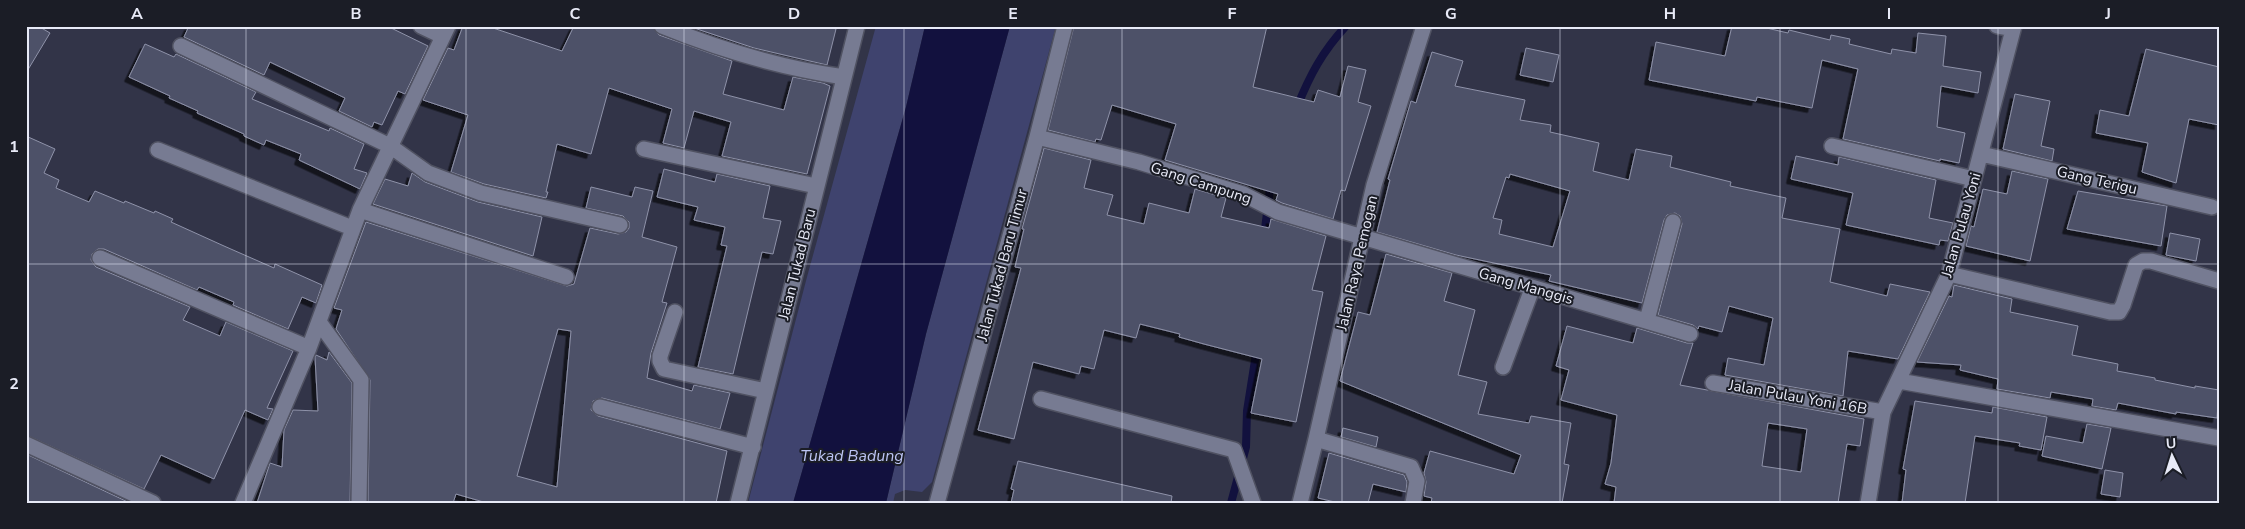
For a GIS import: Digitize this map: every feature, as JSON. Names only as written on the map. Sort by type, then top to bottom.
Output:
[{"type":"street","points":[[243,503],[309,348],[352,228],[445,31],[421,26]]},
{"type":"street","points":[[662,26],[689,37],[781,66],[844,77]]},
{"type":"street","name":"Jalan Tukad Baru","points":[[738,503],[816,186],[858,26]]},
{"type":"street","name":"Jalan Tukad Baru Timur","points":[[937,503],[1037,137],[1065,26]]},
{"type":"street","name":"Jalan Raya Pemogan","points":[[1300,503],[1374,185],[1424,26]]},
{"type":"street","points":[[1997,26],[2014,28]]},
{"type":"street","name":"Jalan Pulau Yoni","points":[[1868,503],[1884,412],[1949,274],[2014,28]]},
{"type":"street","points":[[181,46],[390,146],[428,173],[480,193],[620,225]]},
{"type":"street","name":"Gang Campung","points":[[1037,137],[1139,162],[1243,194],[1278,212],[1362,236]]},
{"type":"street","points":[[1832,146],[1974,179]]},
{"type":"street","points":[[644,149],[816,186]]},
{"type":"street","points":[[158,150],[352,228]]},
{"type":"street","name":"Gang Terigu","points":[[1981,154],[2212,207]]},
{"type":"street","points":[[360,210],[566,277]]},
{"type":"street","points":[[1647,320],[1673,222]]},
{"type":"street","name":"Gang Manggis","points":[[1362,236],[1532,289],[1647,320],[1690,334]]},
{"type":"street","points":[[100,258],[309,348]]},
{"type":"street","points":[[1949,274],[2110,312],[2119,312],[2136,264],[2142,261],[2151,261],[2219,281]]},
{"type":"street","points":[[1503,367],[1532,289]]},
{"type":"street","points":[[675,312],[660,356],[664,369],[766,391]]},
{"type":"street","points":[[319,322],[361,380],[360,503]]},
{"type":"street","points":[[1899,381],[2219,438]]},
{"type":"street","name":"Jalan Pulau Yoni 16B","points":[[1713,383],[1884,412]]},
{"type":"street","points":[[1041,399],[1228,447],[1234,450],[1237,455],[1253,501]]},
{"type":"street","points":[[600,407],[753,447]]},
{"type":"street","points":[[1316,439],[1411,467],[1417,481],[1413,503]]},
{"type":"street","points":[[26,444],[153,503]]},
{"type":"shaded area","points":[[876,26],[925,26],[906,107],[793,503],[748,503],[807,277]]},
{"type":"shaded area","points":[[1010,26],[1056,26],[932,482],[922,492],[905,490],[895,494],[893,503],[886,503],[926,334]]},
{"type":"water","name":"Tukad Badung","points":[[925,26],[1010,26],[926,334],[886,503],[793,503],[906,107]]},
{"type":"building","points":[[26,26],[38,26],[50,33],[26,73]]},
{"type":"building","points":[[189,26],[387,26],[428,46],[405,94],[398,91],[382,125],[374,122],[372,127],[339,111],[345,98],[270,62],[264,75],[184,37]]},
{"type":"building","points":[[463,26],[487,26],[562,51],[574,26],[653,26],[659,35],[732,61],[723,94],[784,110],[793,77],[830,86],[807,174],[722,156],[731,122],[694,111],[684,148],[663,143],[672,109],[609,88],[591,154],[557,144],[546,198],[484,184],[451,172],[468,115],[423,100],[448,48],[454,50]]},
{"type":"building","points":[[688,26],[825,26],[836,29],[827,65],[754,48]]},
{"type":"building","points":[[1074,26],[1267,26],[1253,87],[1314,102],[1318,90],[1340,97],[1348,66],[1366,70],[1358,102],[1371,106],[1345,191],[1341,190],[1333,219],[1282,203],[1276,200],[1278,194],[1165,160],[1176,124],[1112,105],[1101,140],[1096,139],[1095,142],[1048,130]]},
{"type":"building","points":[[1732,26],[1758,26],[1788,33],[1789,30],[1830,40],[1831,35],[1850,39],[1849,44],[1891,54],[1892,49],[1916,53],[1918,33],[1946,36],[1943,66],[1981,72],[1978,93],[1941,86],[1937,127],[1965,133],[1959,163],[1940,159],[1940,161],[1843,139],[1858,69],[1822,60],[1812,108],[1757,97],[1756,101],[1649,80],[1656,42],[1725,56]]},
{"type":"building","points":[[145,44],[174,57],[176,54],[256,92],[252,99],[329,131],[330,128],[364,144],[354,169],[367,173],[360,189],[299,160],[301,154],[266,140],[264,145],[197,113],[198,111],[169,98],[170,96],[129,77]]},
{"type":"building","points":[[1526,48],[1559,55],[1553,82],[1520,75]]},
{"type":"building","points":[[2146,49],[2219,67],[2219,125],[2189,119],[2176,183],[2142,172],[2148,143],[2096,133],[2100,110],[2129,116]]},
{"type":"building","points":[[1432,52],[1463,61],[1455,86],[1525,100],[1520,120],[1551,125],[1550,132],[1599,143],[1593,171],[1629,180],[1636,149],[1672,156],[1670,167],[1731,182],[1730,186],[1786,198],[1782,218],[1840,229],[1830,282],[1887,296],[1890,284],[1930,292],[1898,359],[1848,351],[1843,396],[1725,375],[1728,358],[1764,365],[1773,318],[1729,306],[1722,332],[1699,326],[1698,329],[1693,325],[1658,315],[1682,224],[1680,216],[1675,213],[1667,215],[1664,220],[1642,303],[1549,281],[1551,275],[1456,255],[1377,232],[1390,180],[1388,179],[1411,101],[1416,103]],"holes":[[[1510,174],[1570,191],[1553,247],[1499,234],[1502,220],[1493,218],[1506,177],[1509,178]]]},
{"type":"building","points":[[2015,94],[2050,101],[2041,146],[2054,149],[2052,161],[2003,149]]},
{"type":"building","points":[[26,136],[55,149],[44,173],[59,180],[56,188],[89,202],[95,191],[154,213],[155,211],[173,219],[171,222],[224,246],[274,268],[275,264],[322,285],[316,303],[302,297],[288,329],[233,305],[234,302],[199,287],[197,290],[104,249],[98,249],[92,254],[91,260],[96,267],[190,307],[183,320],[220,336],[226,322],[293,351],[267,408],[273,409],[268,420],[245,410],[214,479],[161,455],[144,489],[26,435]]},
{"type":"building","points":[[1044,148],[1091,160],[1084,188],[1113,195],[1107,215],[1144,224],[1149,203],[1189,213],[1195,189],[1226,198],[1221,217],[1269,228],[1271,219],[1326,236],[1312,290],[1323,292],[1296,422],[1251,413],[1262,359],[1179,337],[1180,334],[1140,324],[1136,338],[1104,330],[1094,369],[1081,366],[1079,374],[1033,362],[1014,439],[978,430],[1021,268],[1015,267],[1024,229],[1022,229]]},
{"type":"building","points":[[1796,156],[1838,165],[1839,157],[1936,180],[1929,218],[1953,223],[1948,241],[1940,240],[1939,245],[1846,225],[1853,193],[1791,179]]},
{"type":"building","points":[[664,169],[715,182],[717,174],[770,186],[763,218],[781,221],[773,254],[762,252],[733,374],[698,367],[727,246],[721,245],[725,227],[694,220],[698,207],[657,197]]},
{"type":"building","points":[[2012,171],[2048,179],[2030,261],[1966,246],[1971,226],[1974,227],[1983,189],[2007,194]]},
{"type":"building","points":[[412,173],[425,182],[478,202],[542,217],[533,256],[373,204],[385,179],[408,186]]},
{"type":"building","points":[[591,187],[632,197],[635,187],[653,191],[642,237],[677,247],[662,302],[667,303],[651,353],[647,378],[692,391],[694,385],[730,393],[720,429],[602,398],[593,401],[591,410],[598,416],[727,451],[716,503],[487,503],[456,494],[453,503],[368,503],[370,380],[336,329],[342,310],[334,308],[366,222],[567,286],[574,284],[590,228],[618,234],[626,232],[629,228],[629,222],[623,216],[586,208]],"holes":[[[558,329],[571,331],[557,487],[517,476]]]},
{"type":"building","points":[[2078,191],[2167,206],[2161,246],[2067,229]]},
{"type":"building","points":[[2170,233],[2200,239],[2196,261],[2166,255]]},
{"type":"building","points":[[1386,254],[1452,273],[1444,301],[1475,310],[1458,375],[1487,382],[1478,414],[1529,423],[1531,416],[1571,423],[1564,464],[1569,465],[1562,503],[1431,503],[1432,498],[1424,496],[1426,482],[1424,473],[1430,451],[1514,474],[1521,455],[1340,381],[1358,312],[1370,315]]},
{"type":"building","points":[[1954,285],[2012,299],[2010,312],[2078,326],[2072,355],[2118,364],[2117,371],[2195,388],[2195,386],[2219,390],[2217,418],[2176,412],[2176,414],[2118,403],[2116,410],[2092,406],[2093,399],[2051,392],[2050,398],[1997,389],[1998,379],[1960,370],[1961,365],[1917,362],[1949,296],[1952,297]]},
{"type":"building","points":[[1567,326],[1633,343],[1637,328],[1687,343],[1693,343],[1680,385],[1864,419],[1860,446],[1847,444],[1838,503],[1614,503],[1616,487],[1605,484],[1611,463],[1617,415],[1561,400],[1569,370],[1556,366]],"holes":[[[1768,423],[1807,429],[1801,472],[1762,466]]]},
{"type":"building","points":[[329,352],[352,383],[350,503],[257,503],[270,463],[282,467],[284,430],[293,410],[318,411],[315,357],[316,355],[327,360]]},
{"type":"building","points":[[1915,401],[1992,413],[1993,407],[2047,417],[2041,450],[2019,446],[2020,443],[1975,436],[1965,503],[1902,503],[1906,470],[1903,469]]},
{"type":"building","points":[[2087,424],[2111,428],[2102,469],[2042,456],[2046,436],[2083,443]]},
{"type":"building","points":[[1343,428],[1378,437],[1376,447],[1341,437]]},
{"type":"building","points":[[1329,453],[1404,475],[1407,482],[1406,492],[1373,484],[1368,503],[1339,503],[1318,498]]},
{"type":"building","points":[[26,454],[130,503],[26,503]]},
{"type":"building","points":[[1018,461],[1172,496],[1171,503],[1011,503],[1014,490],[1011,489]]},
{"type":"building","points":[[2105,470],[2123,473],[2120,497],[2101,494]]},
{"type":"waterway","points":[[1297,107],[1317,64],[1346,26]]},
{"type":"waterway","points":[[1264,237],[1271,181]]},
{"type":"waterway","points":[[1231,503],[1246,447],[1247,411],[1257,348]]}]
